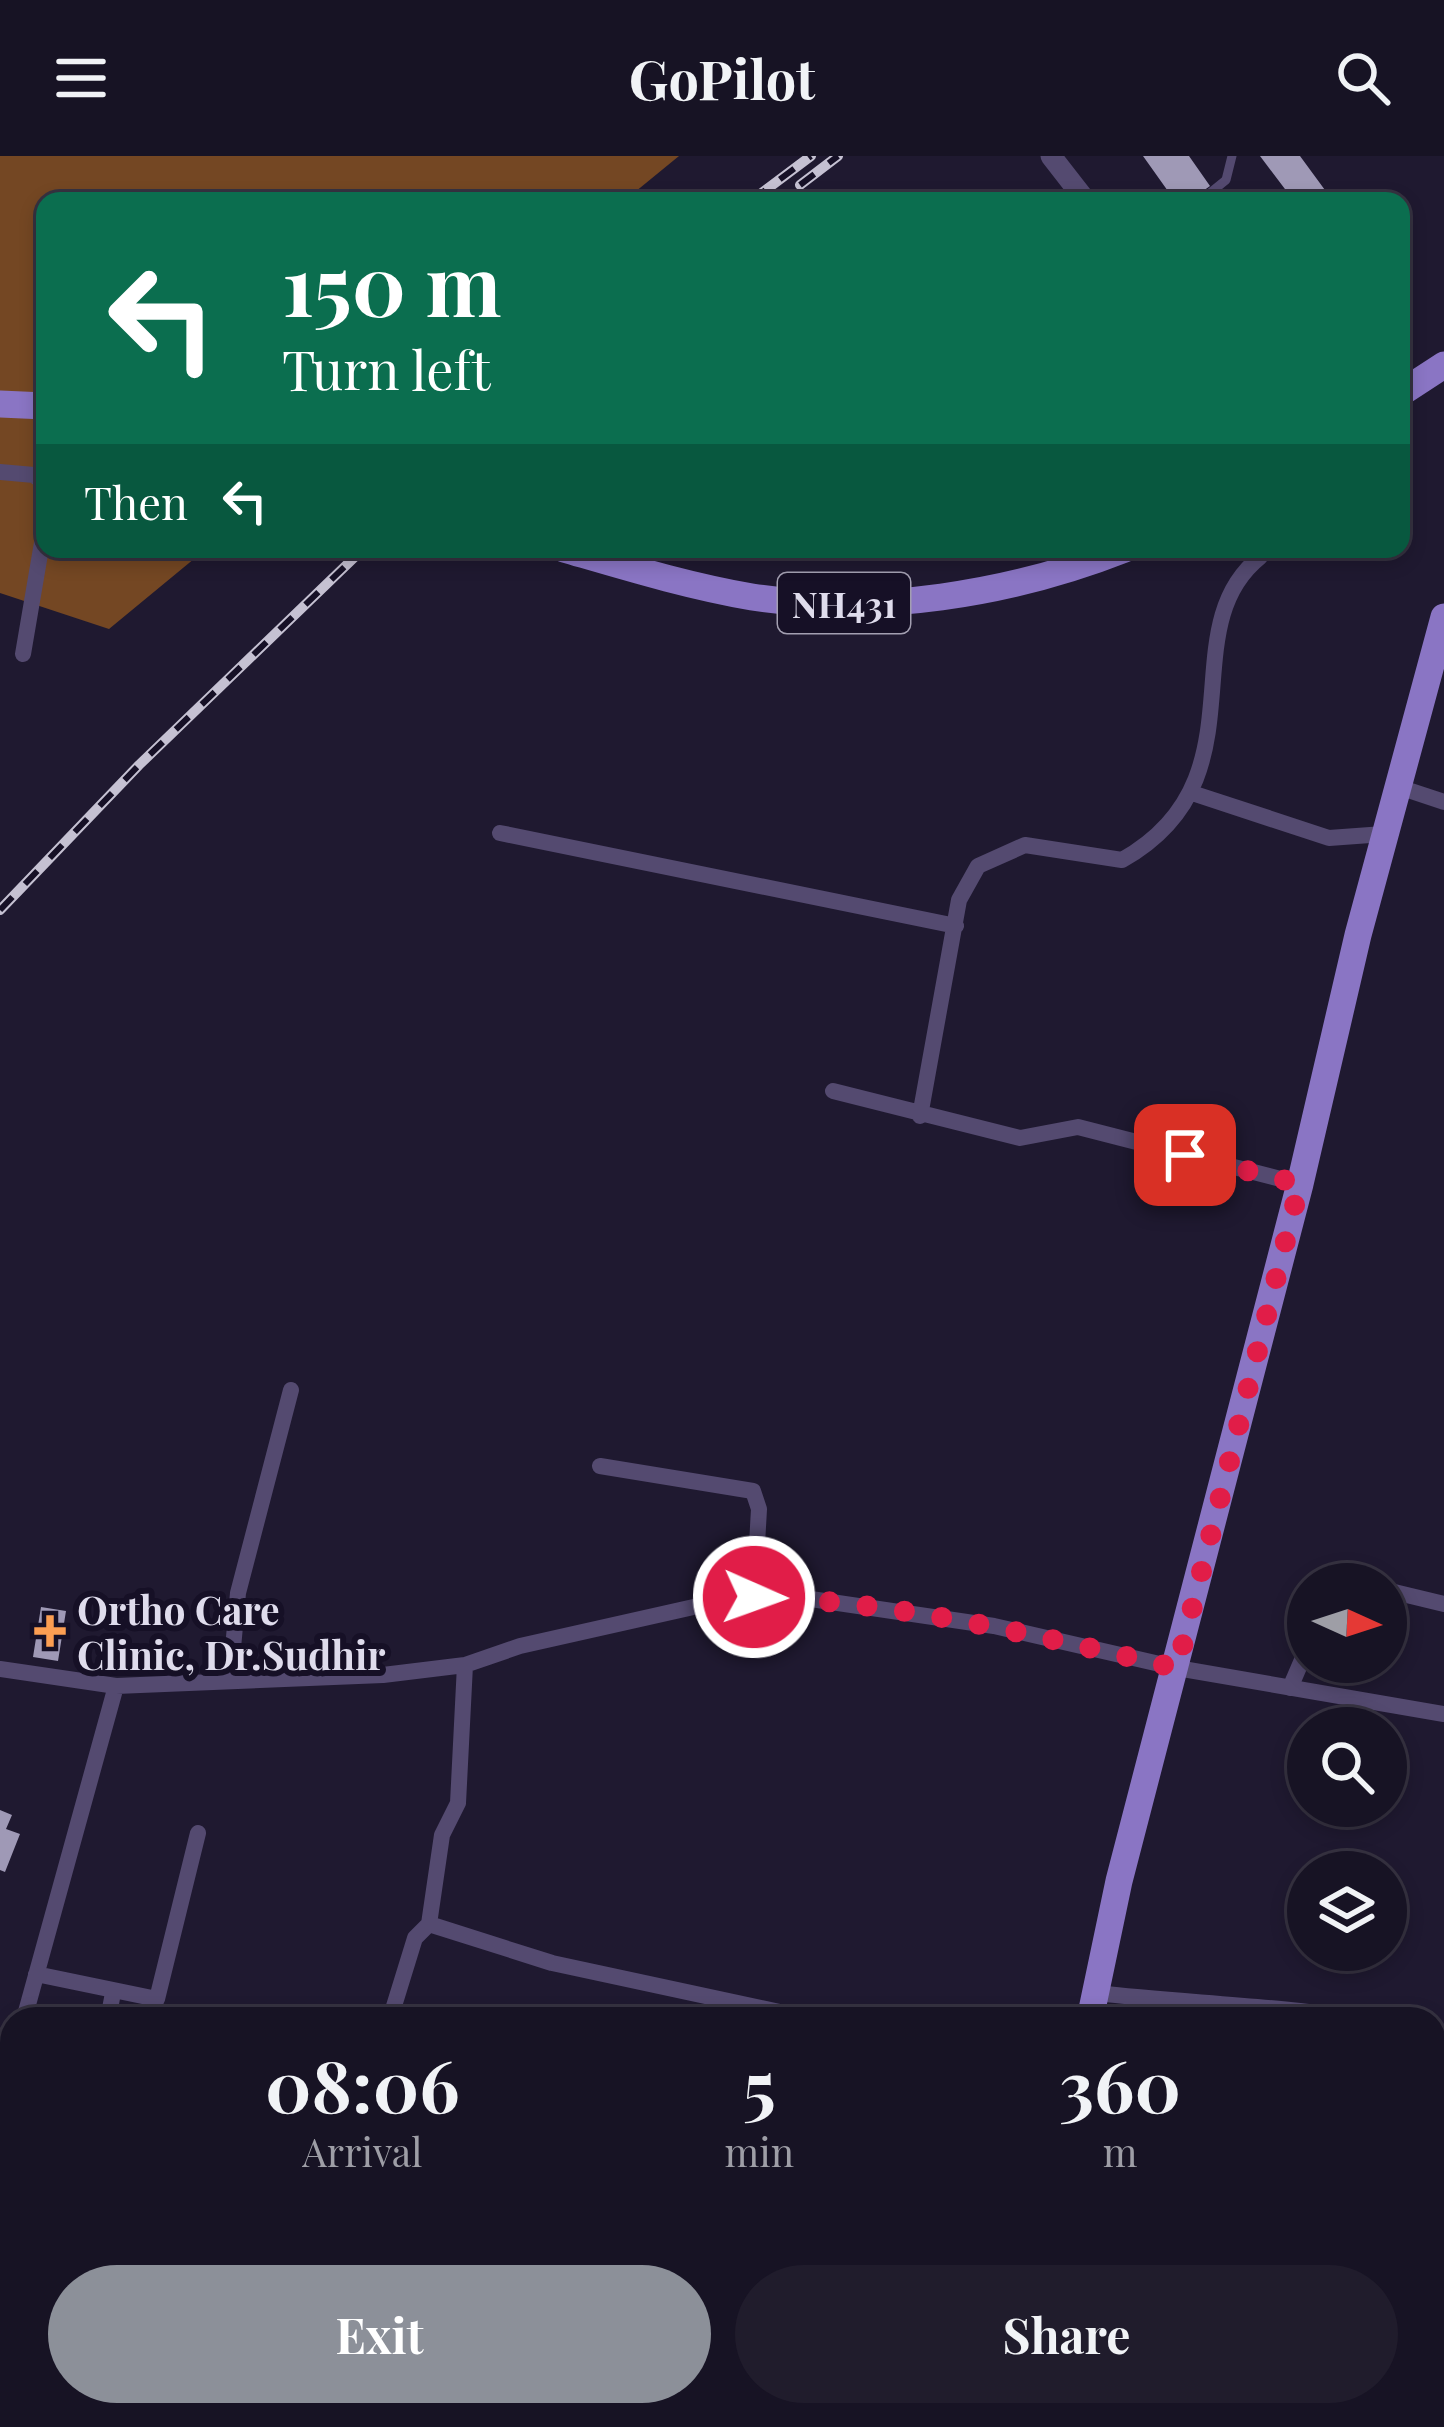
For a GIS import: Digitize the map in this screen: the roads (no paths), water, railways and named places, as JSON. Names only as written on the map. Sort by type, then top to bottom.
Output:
[{"type":"main road","points":[[1410,388],[1438,374]]},
{"type":"main road","points":[[0,404],[36,406]]},
{"type":"main road","name":"NH431","points":[[599,558],[753,597],[818,603],[888,602],[992,587],[1094,558]]},
{"type":"main road","points":[[1093,2006],[1119,1881],[1300,1184],[1384,834],[1444,617]]},
{"type":"street","points":[[1051,156],[1079,192]]},
{"type":"street","points":[[0,472],[36,477]]},
{"type":"street","points":[[23,654],[39,558]]},
{"type":"street","points":[[920,1116],[959,900],[978,866],[1025,845],[1122,860],[1173,825],[1192,794],[1206,752],[1222,623],[1238,575],[1259,558]]},
{"type":"street","points":[[1399,787],[1444,802]]},
{"type":"street","points":[[1192,794],[1329,838],[1384,834]]},
{"type":"street","points":[[500,833],[956,926]]},
{"type":"street","points":[[833,1091],[1020,1138],[1078,1127],[1300,1184]]},
{"type":"street","points":[[230,1681],[238,1593],[291,1390]]},
{"type":"street","points":[[600,1466],[753,1491],[759,1509],[754,1597]]},
{"type":"street","points":[[1407,1595],[1444,1604]]},
{"type":"street","points":[[0,1669],[116,1686],[383,1676],[464,1665],[520,1646],[754,1597],[804,1598],[994,1626],[1177,1668],[1444,1714]]},
{"type":"street","points":[[394,2007],[415,1938],[429,1924],[442,1835],[458,1803],[464,1665]]},
{"type":"street","points":[[1290,1688],[1292,1683]]},
{"type":"street","points":[[27,2007],[116,1686]]},
{"type":"street","points":[[36,1974],[149,2001],[160,1996],[198,1833]]},
{"type":"street","points":[[429,1924],[552,1963],[756,2007]]},
{"type":"street","points":[[110,2007],[113,1993]]},
{"type":"street","points":[[1093,2006],[1285,2007]]},
{"type":"lane","points":[[1211,192],[1226,180],[1232,156]]},
{"type":"railway","points":[[763,192],[811,156]]},
{"type":"railway","points":[[800,185],[838,156]]},
{"type":"railway","points":[[0,910],[139,765],[354,558]]},
{"type":"place","name":"Ortho Care Clinic, Dr.Sudhir","points":[[50,1631]]}]
